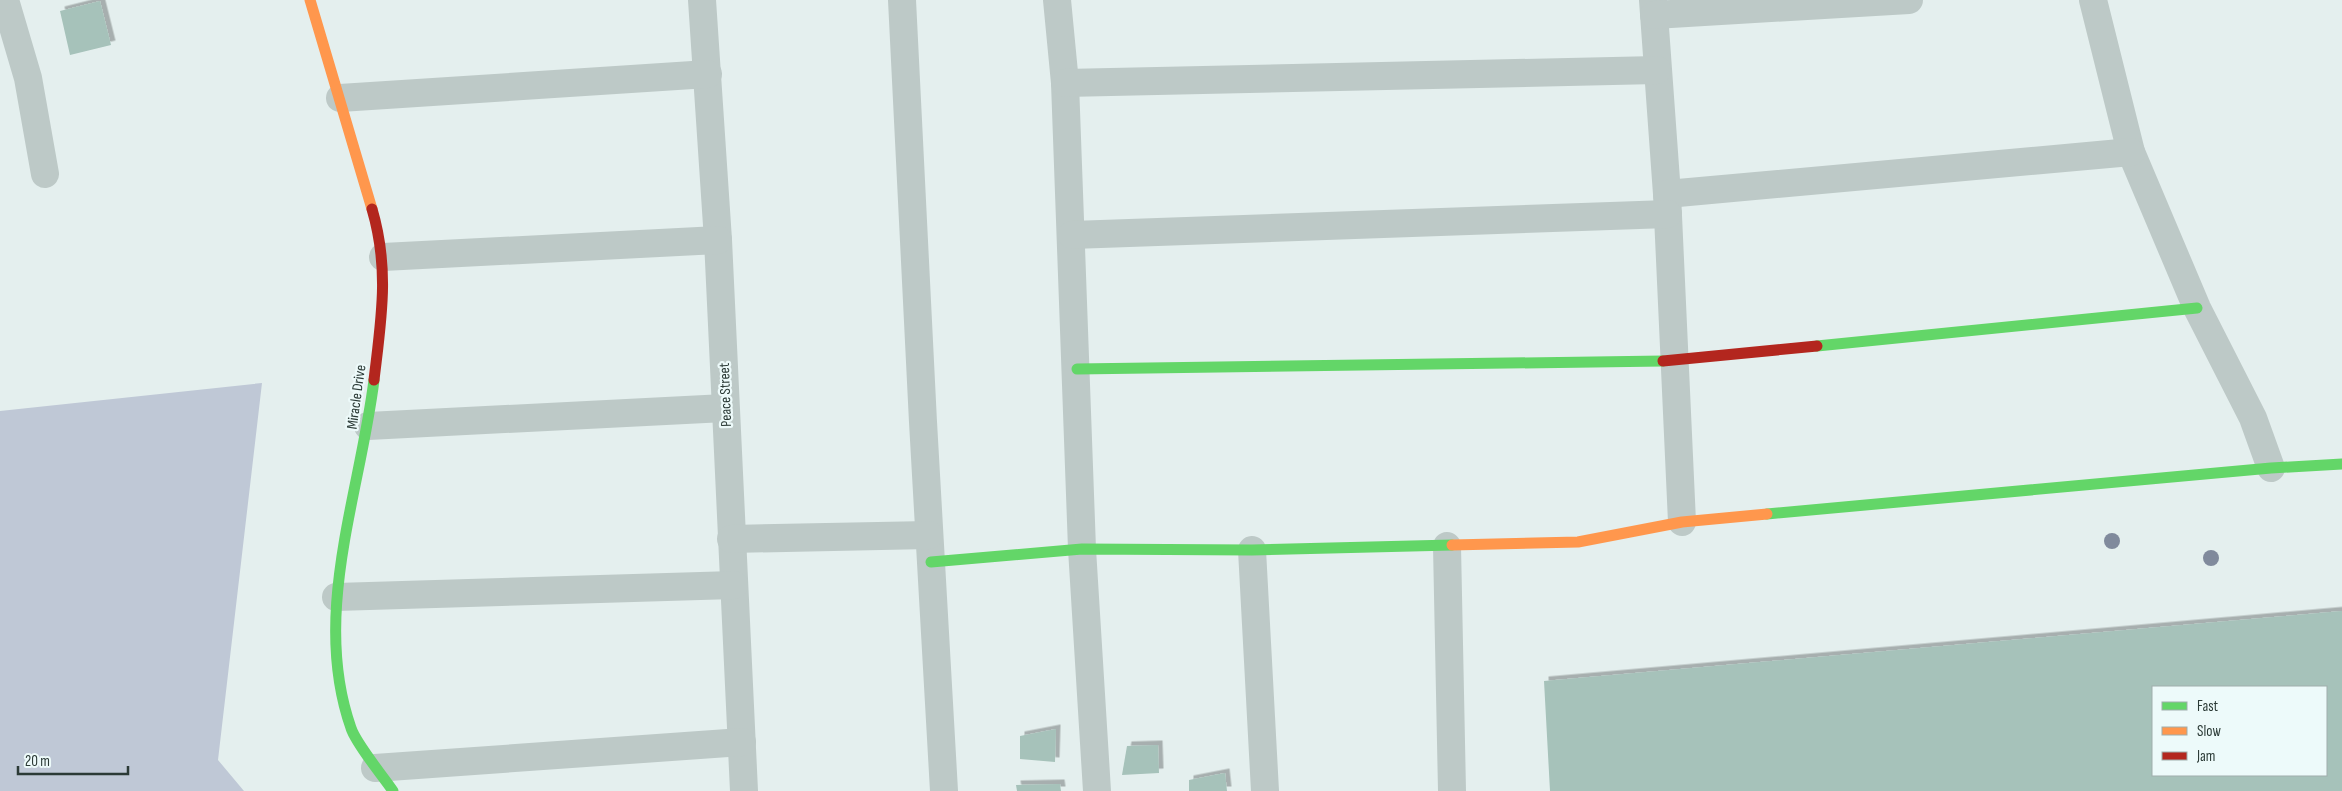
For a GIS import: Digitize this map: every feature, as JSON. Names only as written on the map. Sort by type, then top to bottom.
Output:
[{"type":"street","points":[[5,0],[28,78],[45,174]]},
{"type":"street","name":"Miracle Drive","points":[[310,0],[377,226],[382,257],[383,305],[368,426],[340,557],[336,597],[338,678],[351,730],[375,768],[393,791]]},
{"type":"street","name":"Peace Street","points":[[702,0],[718,240],[744,791]]},
{"type":"street","points":[[902,0],[944,791]]},
{"type":"street","points":[[1058,0],[1065,82],[1072,235],[1082,549],[1097,791]]},
{"type":"street","points":[[1682,522],[1667,204],[1653,8],[1909,0]]},
{"type":"street","points":[[2094,0],[2131,152],[2197,308],[2253,418],[2271,468]]},
{"type":"street","points":[[1065,82],[1657,70]]},
{"type":"street","points":[[340,98],[708,74]]},
{"type":"street","points":[[1072,235],[1667,204],[2131,152]]},
{"type":"street","points":[[382,257],[718,240]]},
{"type":"street","points":[[1077,369],[1673,361],[2197,308]]},
{"type":"street","points":[[368,426],[725,408]]},
{"type":"street","points":[[731,539],[930,549],[1252,550],[1578,542],[1682,522],[2271,468],[2342,464]]},
{"type":"street","points":[[1447,546],[1452,791]]},
{"type":"street","points":[[1252,550],[1265,791]]},
{"type":"street","points":[[336,597],[734,585]]},
{"type":"street","points":[[375,768],[742,742]]},
{"type":"shaded area","points":[[262,383],[218,760],[244,791],[0,791],[0,411]]},
{"type":"building","points":[[100,1],[111,45],[70,55],[60,11]]},
{"type":"building","points":[[2342,611],[2342,791],[1550,791],[1544,681]]},
{"type":"building","points":[[1056,729],[1055,762],[1020,759],[1020,736]]},
{"type":"building","points":[[1158,745],[1159,773],[1122,775],[1127,746]]},
{"type":"building","points":[[1225,773],[1227,791],[1189,791],[1189,780]]},
{"type":"building","points":[[1060,784],[1061,791],[1017,791],[1016,785]]},
{"type":"traffic: fast","points":[[1817,346],[2197,308]]},
{"type":"traffic: fast","points":[[1077,369],[1663,361]]},
{"type":"traffic: fast","points":[[374,380],[342,554],[337,598],[336,642],[340,685],[351,728],[364,751],[393,791]]},
{"type":"traffic: fast","points":[[1767,514],[2271,468],[2342,464]]},
{"type":"traffic: fast","points":[[931,562],[1082,549],[1252,550],[1452,545]]},
{"type":"traffic: slow","points":[[310,0],[372,209]]},
{"type":"traffic: slow","points":[[1452,545],[1578,542],[1682,522],[1767,514]]},
{"type":"traffic: jam","points":[[372,209],[378,231],[382,274],[381,316],[374,380]]},
{"type":"traffic: jam","points":[[1663,361],[1817,346]]}]
